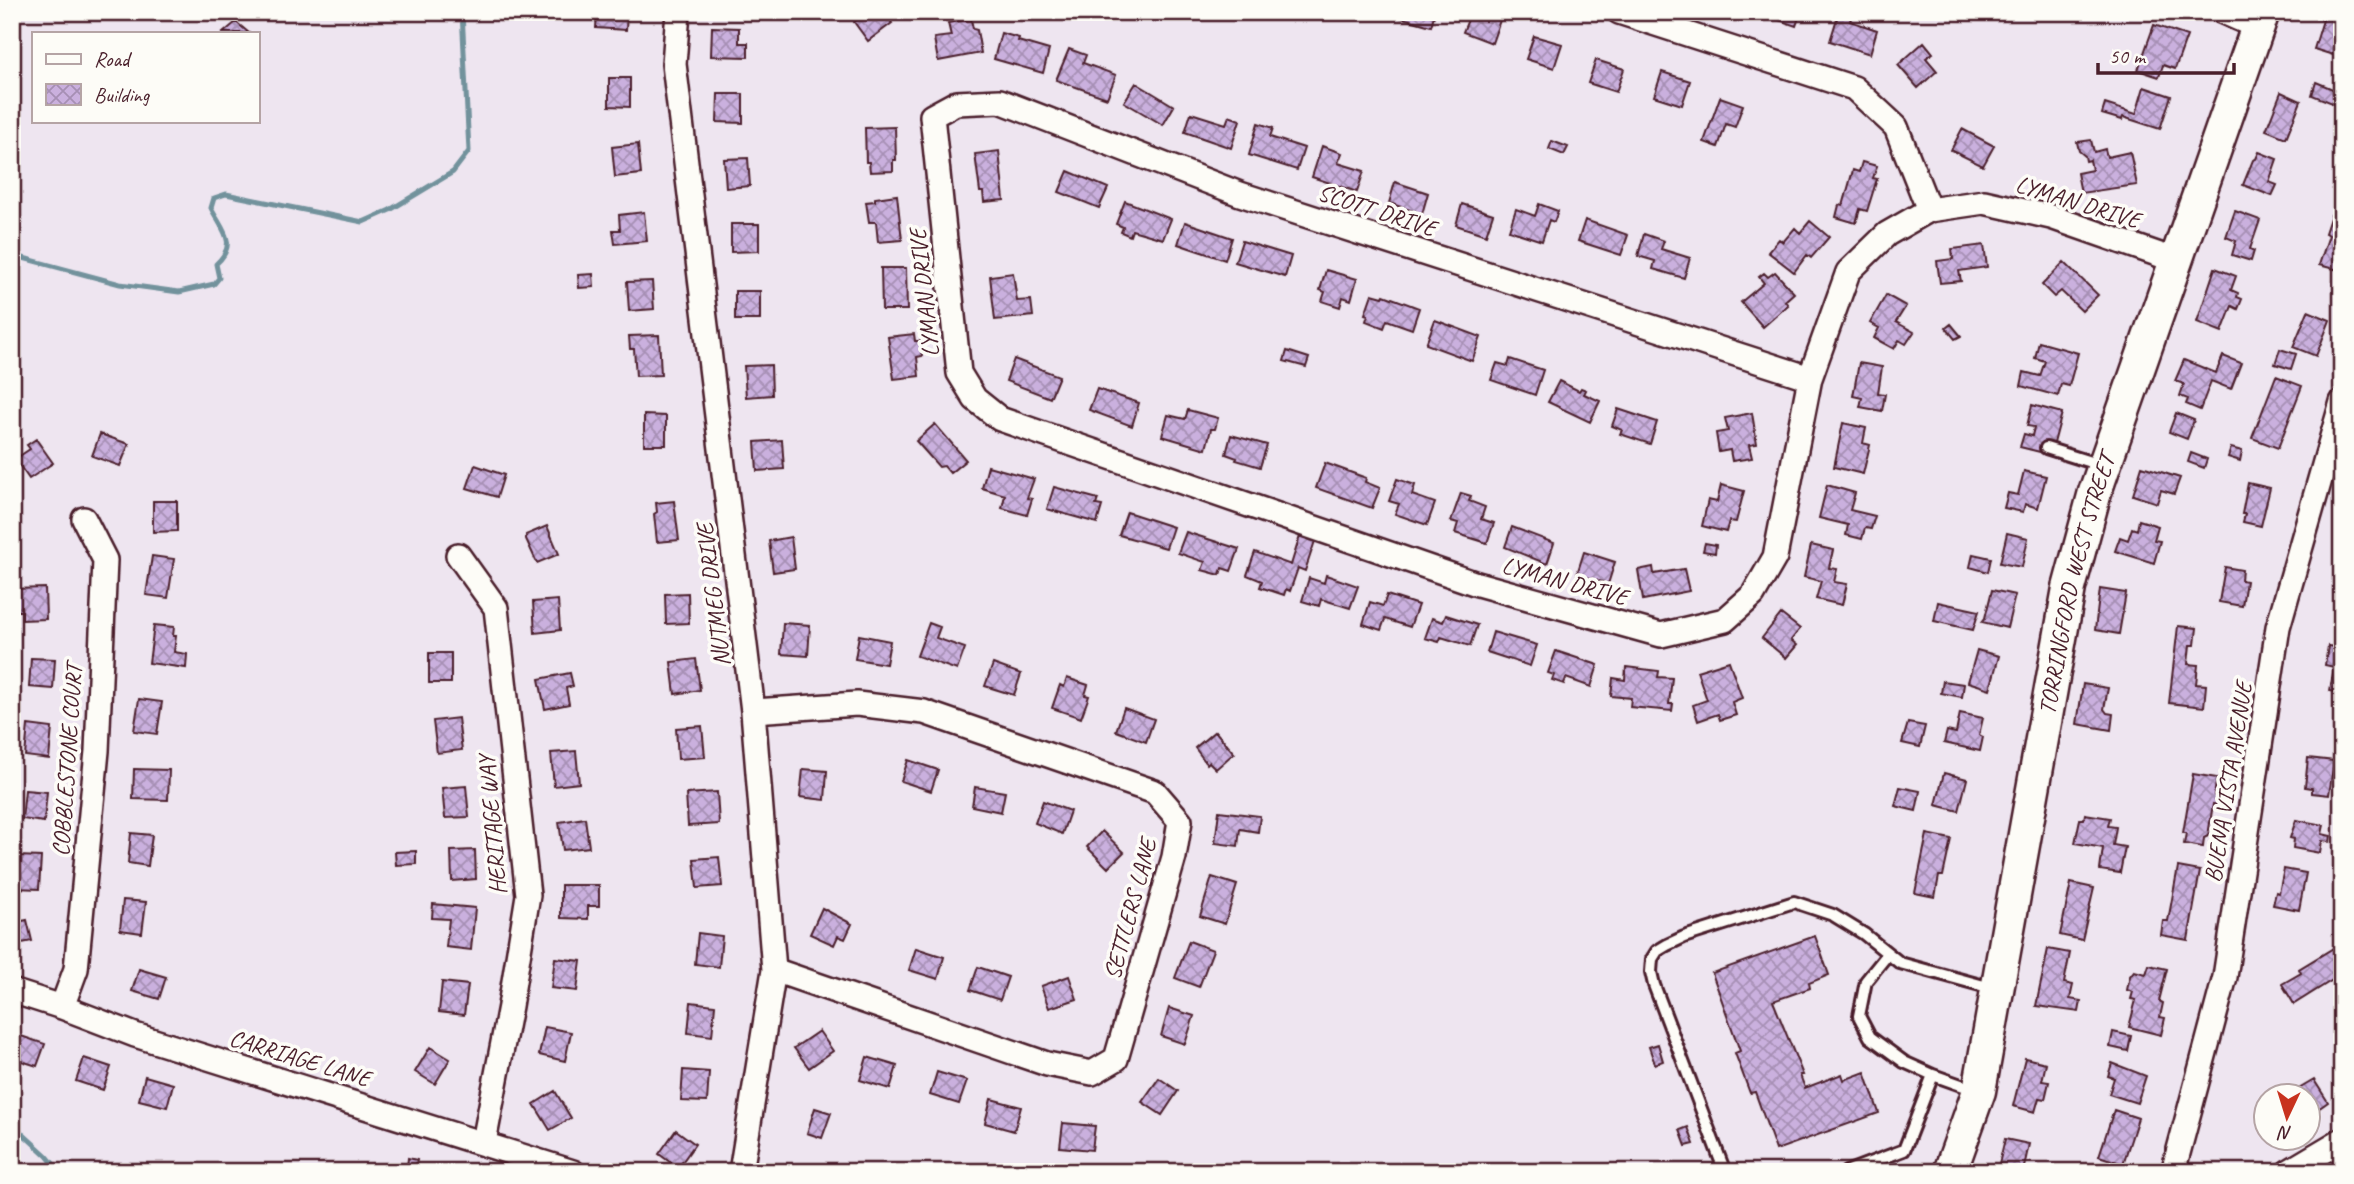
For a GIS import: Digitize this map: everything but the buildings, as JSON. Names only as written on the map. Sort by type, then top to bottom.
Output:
[{"type":"main road","name":"TORRINGFORD WEST STREET","points":[[1950,1172],[1979,1091],[2069,588],[2081,537],[2260,20]]},
{"type":"street","name":"NUTMEG DRIVE","points":[[678,12],[674,64],[753,711],[774,970],[741,1172]]},
{"type":"street","points":[[1619,12],[1854,88],[1896,127],[1929,210]]},
{"type":"street","points":[[2223,12],[2260,20]]},
{"type":"street","name":"SCOTT DRIVE","points":[[932,116],[957,103],[1000,101],[1240,194],[1810,378]]},
{"type":"street","name":"LYMAN DRIVE","points":[[932,116],[959,373],[975,399],[1000,419],[1474,583],[1661,635],[1725,620],[1753,595],[1774,556],[1810,378],[1848,272],[1887,234],[1929,210],[1984,202],[2051,217],[2177,261]]},
{"type":"street","name":"BUENA VISTA AVENUE","points":[[2173,1172],[2225,977],[2278,627],[2342,402]]},
{"type":"street","name":"COBBLESTONE COURT","points":[[62,1007],[76,969],[97,751],[105,560],[83,519]]},
{"type":"street","name":"HERITAGE WAY","points":[[458,555],[496,608],[528,895],[484,1142]]},
{"type":"street","name":"SETTLERS LANE","points":[[753,711],[857,704],[923,712],[1155,792],[1180,821],[1174,857],[1116,1059],[1092,1073],[1047,1065],[774,970]]},
{"type":"street","name":"CARRIAGE LANE","points":[[12,991],[135,1035],[573,1172]]},
{"type":"street","points":[[2288,1172],[2342,1140]]},
{"type":"lane","points":[[2046,448],[2104,466]]},
{"type":"lane","points":[[1725,1172],[1654,985],[1652,959],[1657,951],[1684,937],[1794,902],[1833,915],[1864,934],[1900,963],[1998,990]]},
{"type":"lane","points":[[1887,955],[1866,981],[1859,1016],[1870,1037],[1904,1062],[1979,1091]]},
{"type":"lane","points":[[1846,1172],[1904,1150],[1933,1075]]},
{"type":"waterway","points":[[12,255],[120,284],[179,292],[214,284],[219,278],[216,264],[223,256],[227,243],[211,208],[214,198],[226,194],[363,222],[390,210],[453,172],[469,151],[462,12]]},
{"type":"waterway","points":[[12,1124],[47,1156],[60,1172]]}]
